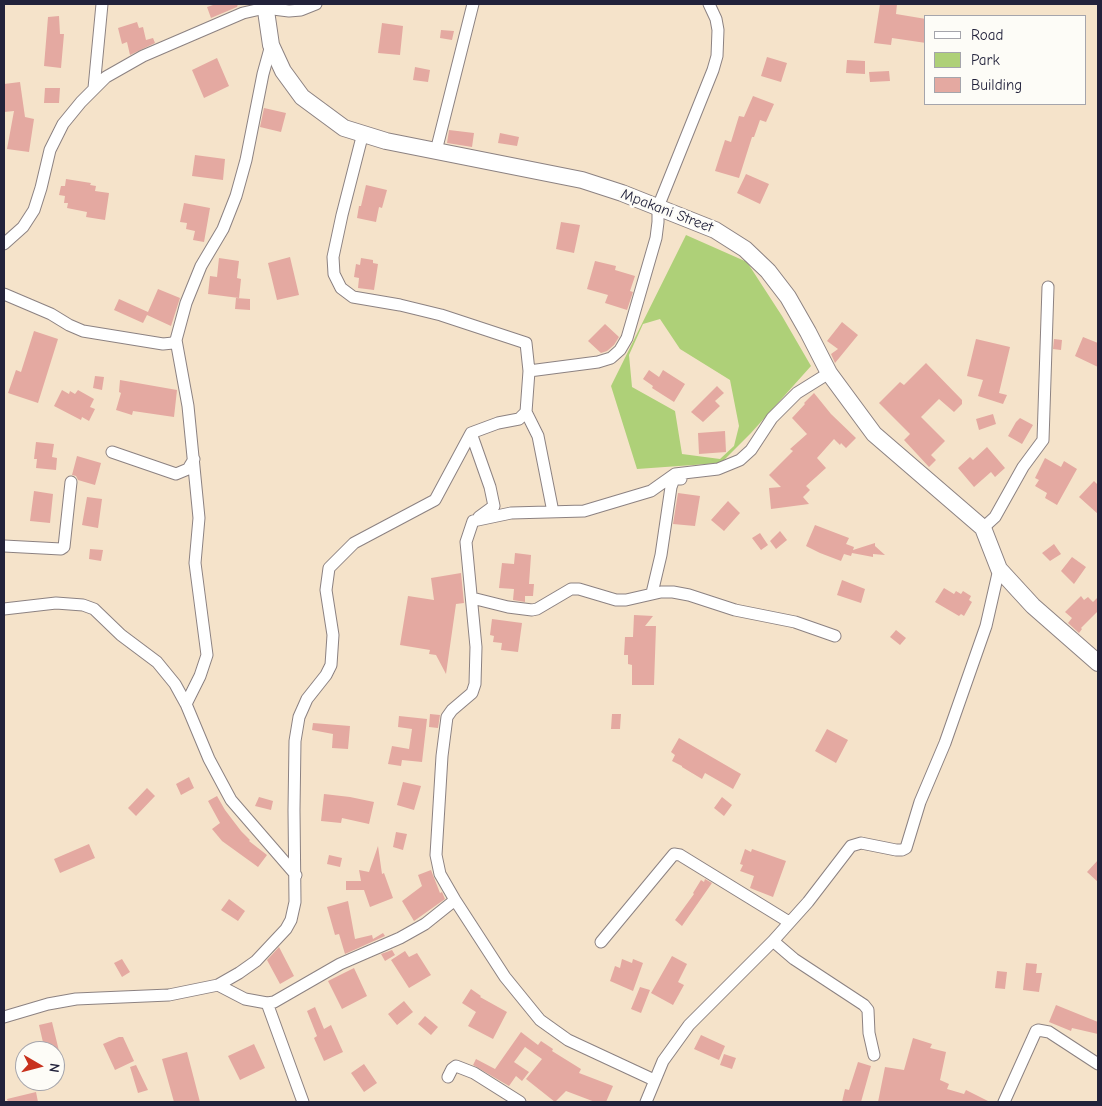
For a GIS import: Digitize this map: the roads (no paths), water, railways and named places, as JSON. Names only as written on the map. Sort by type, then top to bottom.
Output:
[{"type":"street","points":[[94,88],[102,4]]},
{"type":"street","points":[[4,244],[23,226],[34,210],[50,150],[63,124],[94,88],[106,78],[143,56],[243,13],[265,6],[289,12],[316,4]]},
{"type":"street","points":[[436,151],[473,4]]},
{"type":"street","points":[[529,371],[598,362],[611,358],[620,350],[627,338],[650,259],[658,222],[658,207],[713,70],[719,41],[716,19],[709,4]]},
{"type":"street","name":"Mpakani Street","points":[[265,6],[271,45],[283,71],[302,97],[344,128],[386,141],[582,180],[715,230],[745,249],[768,271],[796,311],[829,373],[874,434],[983,528],[999,568],[1033,606],[1098,663]]},
{"type":"street","points":[[186,704],[200,676],[207,655],[195,563],[200,518],[183,371],[176,340],[186,303],[201,266],[223,229],[236,196],[246,160],[263,74],[271,45]]},
{"type":"street","points":[[363,134],[333,257],[334,274],[341,288],[353,297],[400,305],[441,315],[526,342],[529,371],[526,412],[538,436],[554,512]]},
{"type":"street","points":[[983,528],[995,517],[1023,467],[1043,440],[1048,288]]},
{"type":"street","points":[[4,294],[52,314],[83,331],[159,344],[167,344],[176,340]]},
{"type":"street","points":[[473,521],[504,514],[584,511],[651,491],[675,474],[718,469],[740,460],[751,450],[772,418],[797,393],[829,373]]},
{"type":"street","points":[[4,1017],[76,998],[169,995],[218,985],[256,961],[286,929],[291,920],[295,902],[295,741],[299,717],[307,699],[326,675],[331,665],[333,635],[326,590],[329,568],[354,543],[435,500],[471,432],[498,423],[518,420],[526,412]]},
{"type":"street","points":[[471,432],[490,487],[494,506],[473,521],[466,542],[476,647],[475,684],[472,693],[452,710],[448,717],[442,756],[436,855],[440,874],[505,977],[540,1020],[568,1040],[654,1080]]},
{"type":"street","points":[[112,452],[176,474],[188,469],[194,459]]},
{"type":"street","points":[[652,593],[674,480],[721,475],[747,461]]},
{"type":"street","points":[[4,546],[61,549],[64,547],[71,482]]},
{"type":"street","points":[[646,1102],[663,1061],[689,1025],[773,941],[852,846],[861,842],[896,850],[906,848],[920,802],[944,743],[986,626],[999,568]]},
{"type":"street","points":[[472,598],[508,607],[532,610],[538,609],[571,589],[579,589],[616,600],[626,600],[652,593],[673,592],[689,595],[735,610],[795,622],[835,636]]},
{"type":"street","points":[[4,609],[56,602],[82,605],[94,609],[121,635],[157,662],[175,684],[186,704],[209,759],[231,800],[296,875]]},
{"type":"street","points":[[601,942],[674,854],[680,855],[789,922]]},
{"type":"street","points":[[218,985],[245,999],[267,1003],[294,992],[340,964],[400,938],[426,924],[455,900]]},
{"type":"street","points":[[773,941],[794,959],[864,1005],[868,1010],[868,1033],[874,1055]]},
{"type":"street","points":[[267,1003],[303,1102]]},
{"type":"street","points":[[1004,1102],[1038,1030],[1049,1032],[1098,1064]]},
{"type":"street","points":[[448,1078],[452,1069],[456,1066],[474,1073],[520,1102]]}]
